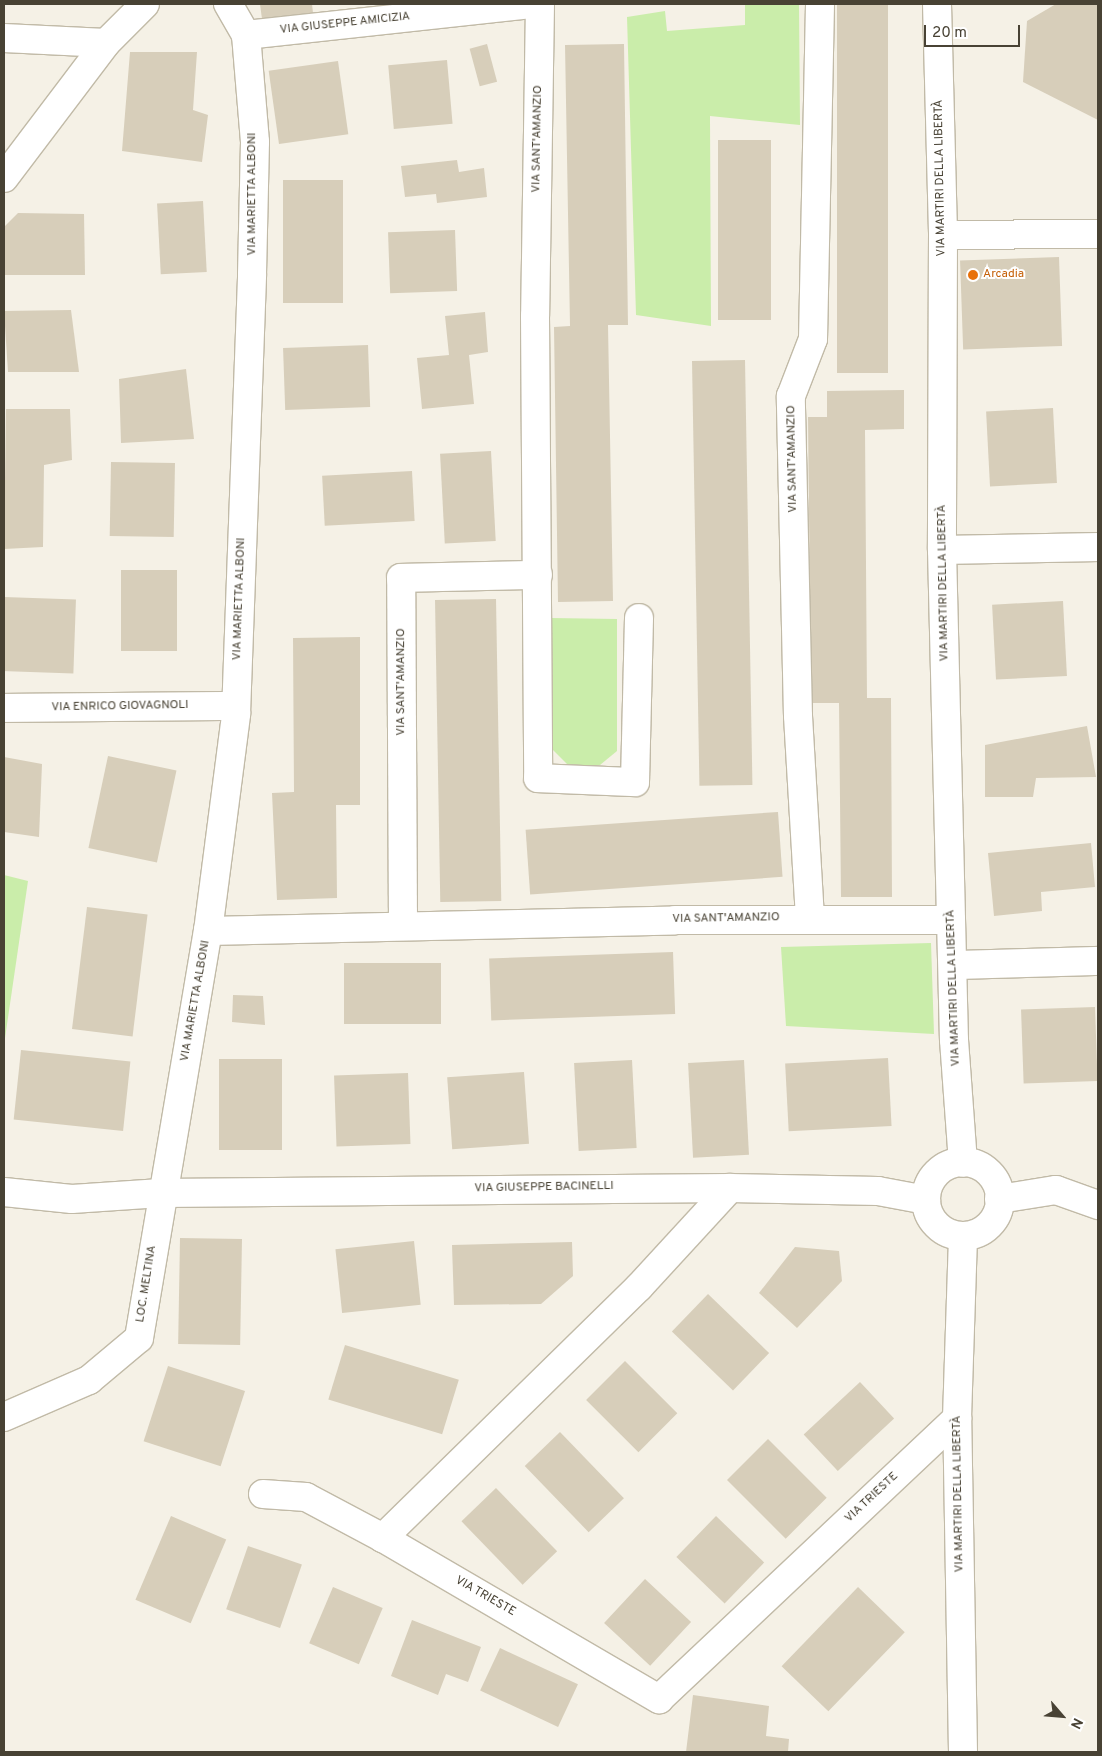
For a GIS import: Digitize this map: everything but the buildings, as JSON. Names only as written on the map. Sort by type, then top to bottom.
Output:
[{"type":"street","points":[[4,178],[106,43],[145,4]]},
{"type":"street","name":"VIA MARIETTA ALBONI","points":[[161,1193],[208,930],[236,706],[255,142],[246,35],[228,4]]},
{"type":"street","name":"VIA GIUSEPPE AMICIZIA","points":[[246,35],[533,4]]},
{"type":"street","name":"VIA SANT'AMANZIO","points":[[540,4],[535,316],[538,778],[635,782],[638,618]]},
{"type":"street","name":"VIA SANT'AMANZIO","points":[[810,918],[798,716],[791,396],[813,339],[820,4]]},
{"type":"street","name":"VIA MARTIRI DELLA LIBERTÀ","points":[[937,4],[943,235],[942,550],[951,920],[962,1162]]},
{"type":"street","points":[[4,38],[106,43]]},
{"type":"street","points":[[943,235],[1098,234]]},
{"type":"street","points":[[942,550],[1098,546]]},
{"type":"street","name":"VIA SANT'AMANZIO","points":[[403,924],[401,578],[538,575]]},
{"type":"street","name":"VIA ENRICO GIOVAGNOLI","points":[[4,708],[236,706]]},
{"type":"street","name":"VIA SANT'AMANZIO","points":[[208,930],[403,924],[810,918],[951,920]]},
{"type":"street","points":[[954,965],[1098,961]]},
{"type":"street","points":[[962,1162],[992,1177],[999,1199],[998,1210],[985,1229],[964,1236],[942,1230],[926,1200],[928,1189],[941,1170],[962,1162]]},
{"type":"street","points":[[263,1494],[306,1497],[383,1538],[639,1287],[730,1188]]},
{"type":"street","name":"VIA GIUSEPPE BACINELLI","points":[[4,1192],[72,1199],[161,1193],[730,1188],[878,1191],[926,1200]]},
{"type":"street","points":[[999,1199],[1056,1190],[1098,1205]]},
{"type":"street","name":"LOC. MELTINA","points":[[4,1417],[89,1380],[139,1338],[161,1193]]},
{"type":"street","name":"VIA MARTIRI DELLA LIBERTÀ","points":[[963,1752],[957,1418],[964,1236]]},
{"type":"street","name":"VIA TRIESTE","points":[[383,1538],[659,1699],[957,1418]]},
{"type":"green space","points":[[745,4],[799,4],[800,125],[710,116],[711,326],[636,315],[627,17],[665,11],[667,31],[745,25]]},
{"type":"green space","points":[[551,618],[617,619],[617,751],[600,765],[585,768],[567,764],[552,749]]},
{"type":"green space","points":[[4,875],[28,881],[4,1045]]},
{"type":"green space","points":[[931,943],[934,1034],[786,1026],[781,947]]},
{"type":"place","name":"Arcadia","points":[[973,275]]}]
